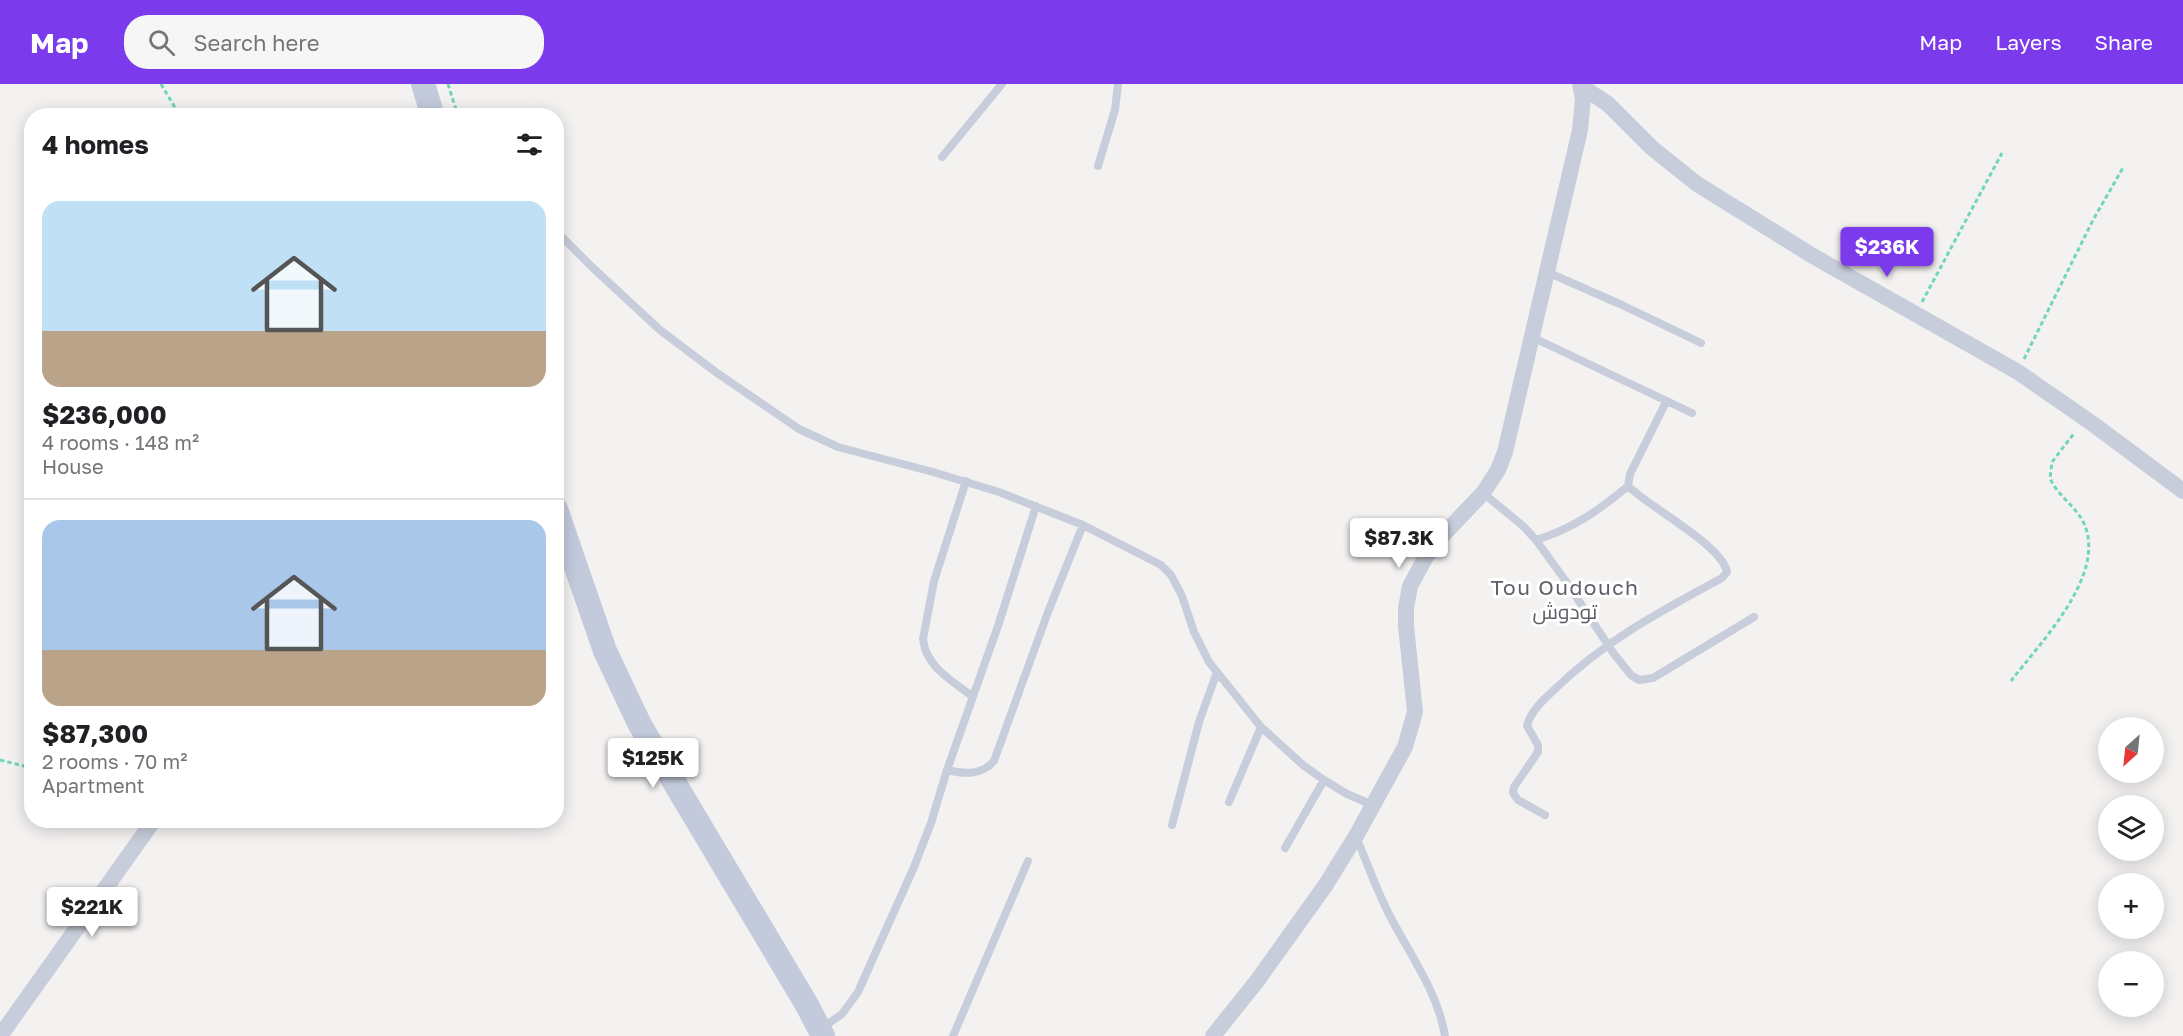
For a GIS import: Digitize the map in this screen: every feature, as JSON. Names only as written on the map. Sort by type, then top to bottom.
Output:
[{"type":"main road","points":[[423,84],[430,108]]},
{"type":"main road","points":[[564,532],[605,651],[640,724],[807,1005],[820,1031]]},
{"type":"street","points":[[1213,1036],[1297,926],[1356,837],[1405,747],[1415,712],[1406,626],[1410,586],[1427,555],[1483,493],[1498,470],[1505,452],[1512,430],[1580,130],[1583,99],[1580,85]]},
{"type":"street","points":[[1580,85],[1608,104],[1652,148],[1697,184],[1813,256],[2018,372],[2183,491]]},
{"type":"street","points":[[0,1036],[148,828]]},
{"type":"lane","points":[[942,157],[1002,84]]},
{"type":"lane","points":[[1098,166],[1115,110],[1118,84]]},
{"type":"lane","points":[[564,239],[660,330],[735,386],[799,429],[838,447],[966,481],[1036,506],[1083,525],[1161,565],[1171,574],[1182,596],[1194,632],[1209,662],[1261,727],[1302,765],[1347,794],[1373,805]]},
{"type":"lane","points":[[1547,272],[1701,343]]},
{"type":"lane","points":[[1532,337],[1692,413]]},
{"type":"lane","points":[[1536,540],[1585,520],[1628,486],[1630,474],[1666,402]]},
{"type":"lane","points":[[966,481],[934,581],[922,639],[924,648],[934,665],[972,696]]},
{"type":"lane","points":[[1545,815],[1513,795],[1514,787],[1538,752],[1538,745],[1527,724],[1533,713],[1575,669],[1607,644],[1662,610],[1722,578],[1727,572],[1725,566],[1709,548],[1628,486]]},
{"type":"lane","points":[[1483,493],[1523,526],[1536,540],[1561,573],[1607,644],[1631,675],[1639,680],[1648,679],[1754,618]]},
{"type":"lane","points":[[820,1031],[851,1004],[858,992],[914,867],[998,626],[1036,506]]},
{"type":"lane","points":[[947,770],[963,774],[978,772],[989,767],[994,761],[1048,612],[1083,525]]},
{"type":"lane","points":[[1173,825],[1199,722],[1217,672]]},
{"type":"lane","points":[[1229,802],[1261,727]]},
{"type":"lane","points":[[1285,848],[1324,780]]},
{"type":"lane","points":[[1356,837],[1390,917],[1418,964],[1435,1002],[1445,1036]]},
{"type":"lane","points":[[953,1036],[1028,861]]},
{"type":"path","points":[[161,84],[175,108]]},
{"type":"path","points":[[448,84],[456,108]]},
{"type":"path","points":[[1916,314],[2002,153]]},
{"type":"path","points":[[2018,372],[2088,229],[2124,166]]},
{"type":"path","points":[[2011,681],[2070,602],[2085,572],[2089,551],[2086,528],[2082,519],[2051,482],[2049,474],[2058,452],[2086,419]]},
{"type":"path","points":[[0,760],[24,766]]},
{"type":"district","name":"Tou Oudouch تودوش","points":[[1565,599]]}]
